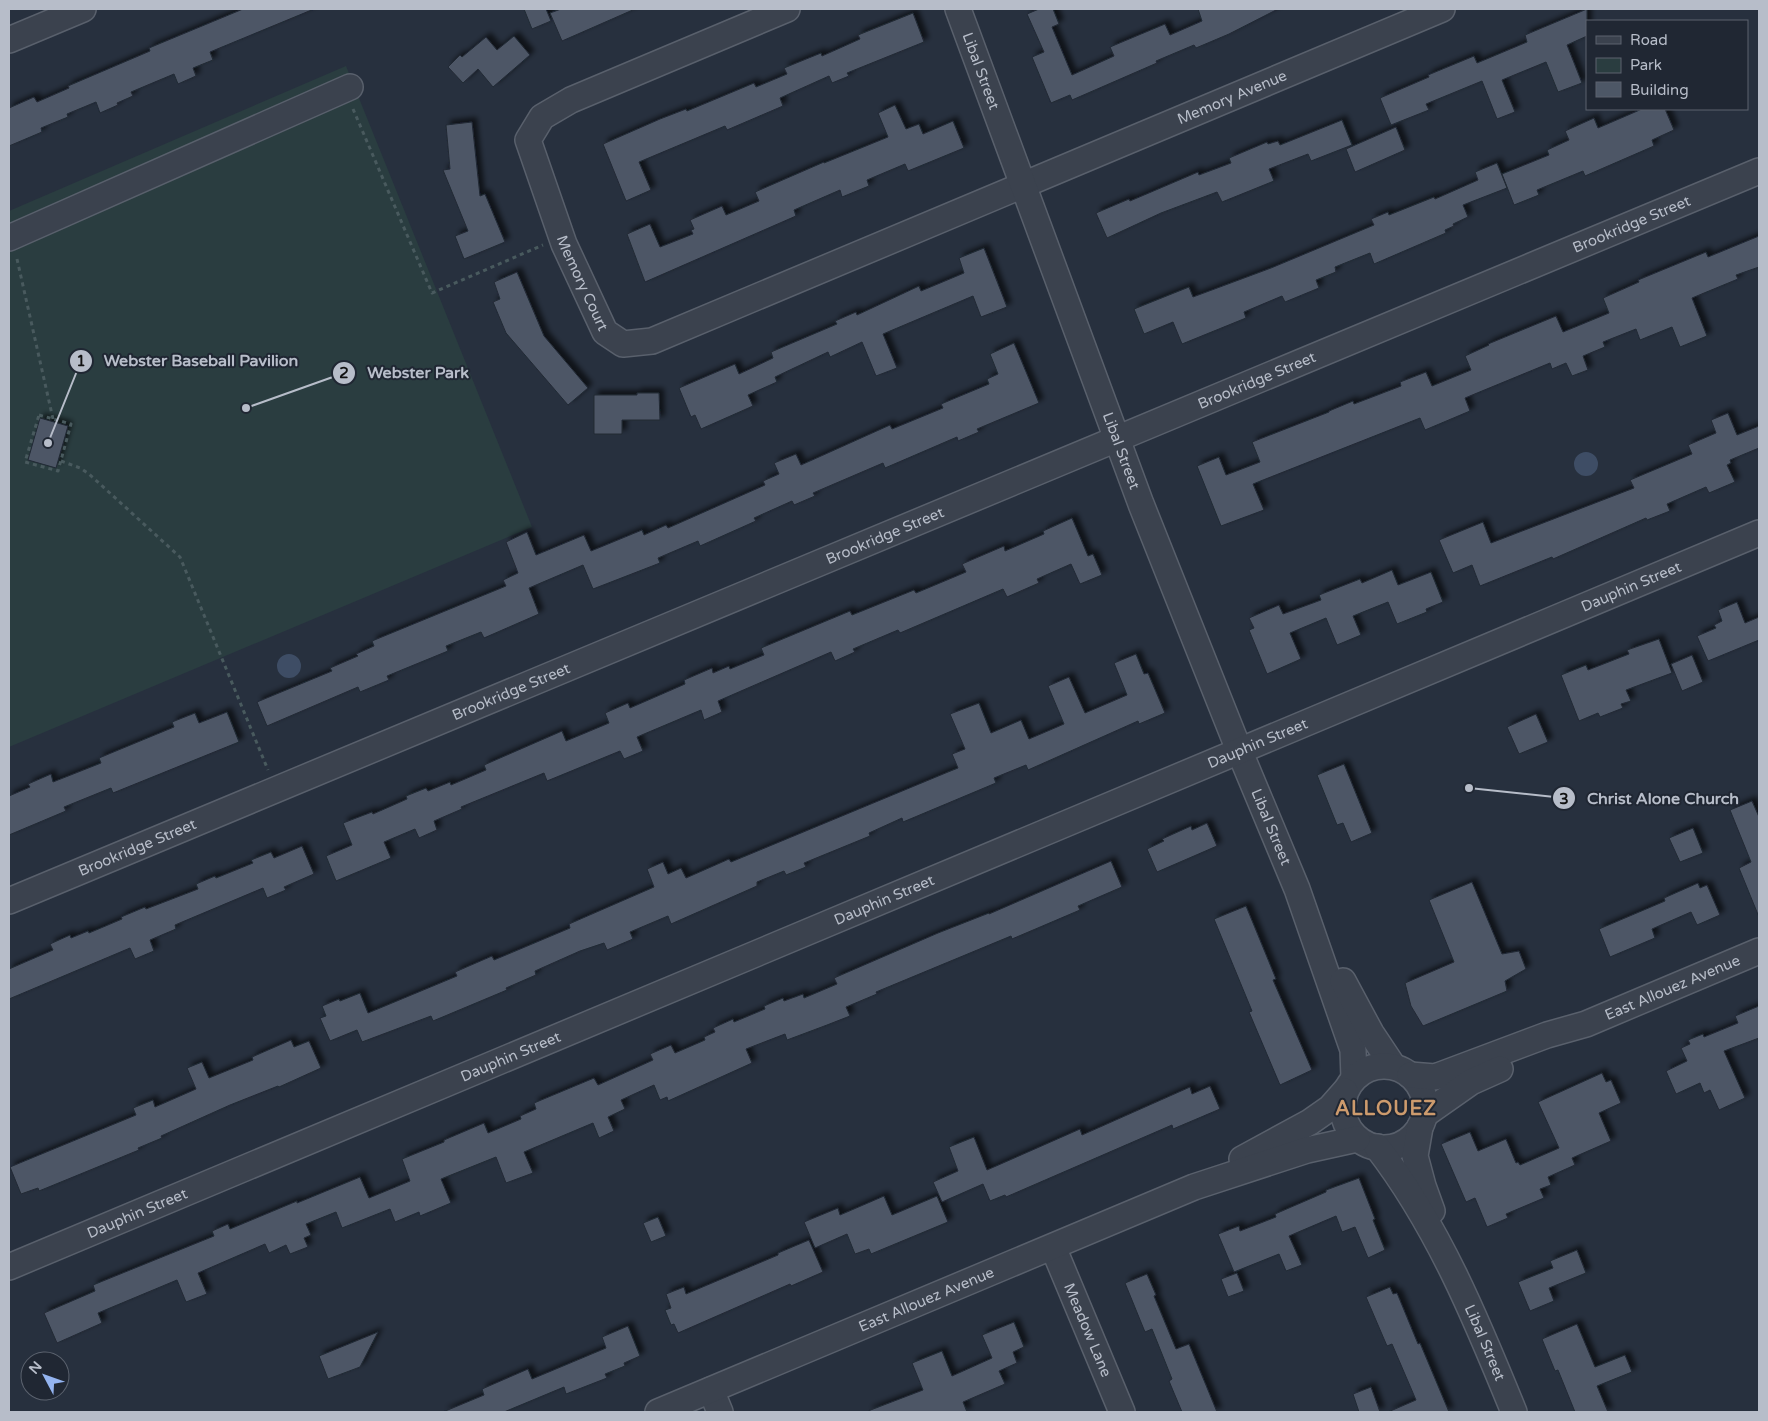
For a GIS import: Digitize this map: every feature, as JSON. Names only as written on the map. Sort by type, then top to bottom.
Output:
[{"type":"street","points":[[9,40],[84,9]]},
{"type":"street","name":"Memory Court","points":[[787,9],[571,100],[542,117],[528,140],[562,237],[605,332],[623,344],[652,341],[1023,185]]},
{"type":"street","name":"Libal Street","points":[[958,9],[1141,504],[1239,750],[1297,889],[1354,1050],[1349,1084]]},
{"type":"street","name":"Memory Avenue","points":[[1023,185],[1442,9]]},
{"type":"street","points":[[13,249],[347,88]]},
{"type":"street","name":"Brookridge Street","points":[[9,901],[1759,171]]},
{"type":"street","name":"Dauphin Street","points":[[9,1268],[1759,533]]},
{"type":"street","name":"Libal Street","points":[[1297,889],[1371,1033],[1402,1071]]},
{"type":"street","name":"East Allouez Avenue","points":[[1402,1071],[1436,1077],[1547,1035],[1586,1024],[1759,951]]},
{"type":"street","name":"East Allouez Avenue","points":[[1422,1121],[1446,1098],[1471,1082],[1555,1044],[1586,1024]]},
{"type":"street","points":[[1379,1066],[1402,1071],[1418,1083],[1423,1093],[1425,1104],[1422,1121],[1412,1137],[1401,1144],[1390,1148],[1367,1143],[1349,1129],[1343,1117],[1342,1104],[1349,1084],[1365,1070],[1379,1066]]},
{"type":"street","name":"East Allouez Avenue","points":[[1194,1187],[1310,1122],[1330,1108],[1349,1084]]},
{"type":"street","name":"Libal Street","points":[[1422,1121],[1416,1156],[1423,1186],[1453,1272],[1514,1412]]},
{"type":"street","name":"Libal Street","points":[[1367,1143],[1408,1191],[1453,1272]]},
{"type":"street","name":"East Allouez Avenue","points":[[658,1412],[716,1401],[1053,1247],[1194,1187],[1306,1150],[1367,1143]]},
{"type":"street","name":"Meadow Lane","points":[[1053,1247],[1122,1412]]},
{"type":"path","points":[[347,88],[432,294],[562,237]]},
{"type":"path","points":[[13,249],[53,419]]},
{"type":"path","points":[[39,415],[53,419],[72,424],[58,471],[25,462],[39,415]]},
{"type":"path","points":[[61,461],[80,468],[89,474],[180,557],[276,789]]},
{"type":"green space","points":[[346,66],[532,527],[9,747],[9,211]]},
{"type":"water","points":[[1586,452],[1594,456],[1598,464],[1594,472],[1586,476],[1578,472],[1574,464],[1578,456]]},
{"type":"water","points":[[289,654],[297,658],[301,666],[297,674],[289,678],[281,674],[277,666],[281,658]]},
{"type":"building","points":[[243,9],[314,9],[210,52],[213,60],[193,68],[196,76],[178,84],[174,74],[131,92],[133,96],[100,113],[96,102],[67,114],[68,117],[41,128],[42,132],[9,146],[9,108],[34,97],[37,102],[69,88],[68,86],[150,51],[149,48]]},
{"type":"building","points":[[524,9],[546,9],[551,21],[532,29]]},
{"type":"building","points":[[561,9],[635,9],[562,41],[550,13]]},
{"type":"building","points":[[1039,9],[1053,9],[1059,24],[1052,27],[1072,75],[1114,56],[1110,47],[1165,24],[1170,35],[1202,21],[1198,9],[1278,9],[1229,34],[1196,48],[1194,45],[1072,100],[1070,95],[1051,103],[1032,57],[1044,52],[1027,14]]},
{"type":"building","points":[[1587,9],[1586,36],[1567,45],[1582,83],[1558,92],[1546,62],[1502,80],[1515,112],[1497,119],[1482,81],[1426,104],[1429,110],[1391,125],[1380,98],[1474,56],[1477,63],[1527,42],[1525,35]]},
{"type":"building","points":[[913,13],[924,42],[847,73],[849,76],[832,83],[829,76],[780,98],[783,106],[727,130],[725,126],[639,162],[651,190],[626,201],[603,144],[660,119],[686,109],[687,111],[754,83],[756,87],[787,74],[784,68],[821,53],[822,56],[860,39],[858,35]]},
{"type":"building","points":[[514,36],[530,55],[493,87],[478,69],[463,83],[448,67],[460,55],[462,57],[486,37],[497,50]]},
{"type":"building","points":[[895,105],[906,129],[919,124],[923,134],[953,121],[964,148],[908,171],[905,164],[867,180],[869,186],[842,197],[840,190],[794,210],[796,216],[645,282],[627,234],[650,224],[660,247],[693,234],[691,230],[694,229],[690,220],[722,206],[726,215],[759,201],[755,192],[888,137],[878,113]]},
{"type":"building","points":[[1640,110],[1665,110],[1674,130],[1652,140],[1654,146],[1585,176],[1583,171],[1537,190],[1539,195],[1514,205],[1502,174],[1549,155],[1547,150],[1569,140],[1565,131],[1594,118],[1598,128]]},
{"type":"building","points":[[1342,120],[1352,145],[1311,161],[1308,154],[1269,169],[1274,181],[1222,202],[1217,192],[1161,213],[1107,238],[1096,213],[1129,199],[1130,201],[1198,172],[1199,175],[1231,163],[1229,158],[1267,142],[1268,144],[1278,141],[1280,145]]},
{"type":"building","points":[[472,122],[480,196],[485,194],[505,242],[464,259],[455,236],[468,231],[443,170],[450,169],[446,125]]},
{"type":"building","points":[[1396,127],[1405,150],[1355,172],[1346,149]]},
{"type":"building","points":[[1497,163],[1507,188],[1463,205],[1468,217],[1453,224],[1454,226],[1445,230],[1446,233],[1374,264],[1370,253],[1335,267],[1336,272],[1316,280],[1319,288],[1285,302],[1282,296],[1244,312],[1246,318],[1182,344],[1173,322],[1144,334],[1134,309],[1189,287],[1193,297],[1271,268],[1374,225],[1371,219],[1388,212],[1389,215],[1434,197],[1435,199],[1478,180],[1475,172]]},
{"type":"building","points":[[1759,236],[1759,267],[1736,275],[1738,279],[1692,298],[1707,336],[1680,347],[1672,327],[1640,340],[1636,329],[1603,342],[1605,347],[1583,356],[1588,370],[1572,376],[1566,363],[1552,369],[1550,363],[1465,398],[1470,411],[1425,430],[1420,418],[1253,484],[1264,510],[1221,526],[1197,466],[1219,457],[1226,475],[1260,462],[1252,442],[1353,401],[1354,404],[1401,386],[1400,382],[1426,372],[1432,386],[1471,370],[1465,356],[1488,344],[1556,316],[1563,332],[1609,313],[1603,298],[1639,282],[1638,280],[1706,252],[1708,257]]},
{"type":"building","points":[[984,248],[1007,307],[981,317],[973,296],[883,334],[897,368],[876,376],[862,342],[830,357],[828,352],[775,377],[777,382],[748,395],[753,406],[701,429],[695,415],[691,417],[679,388],[735,364],[739,374],[773,358],[771,352],[837,324],[835,321],[856,312],[857,315],[919,286],[921,291],[964,273],[959,258]]},
{"type":"building","points":[[517,272],[544,336],[588,388],[568,405],[506,333],[493,302],[500,299],[494,282]]},
{"type":"building","points":[[1014,343],[1039,403],[977,429],[979,432],[958,441],[957,437],[885,468],[883,463],[813,493],[815,496],[794,505],[792,501],[754,518],[756,521],[700,546],[698,541],[658,558],[660,563],[593,589],[583,565],[529,588],[539,614],[484,638],[481,632],[446,646],[448,651],[387,676],[389,680],[360,692],[358,687],[267,726],[257,702],[332,671],[330,668],[358,656],[356,654],[374,646],[372,641],[506,586],[503,580],[518,573],[506,542],[527,532],[536,555],[584,535],[591,551],[642,530],[644,535],[666,525],[668,528],[765,485],[763,481],[779,474],[774,463],[796,454],[801,465],[890,425],[892,429],[943,408],[941,404],[989,384],[987,379],[998,374],[990,354]]},
{"type":"building","points":[[637,393],[659,393],[660,420],[622,420],[622,434],[594,434],[594,395],[637,395]]},
{"type":"building","points":[[1728,413],[1737,435],[1759,426],[1759,448],[1730,460],[1731,463],[1727,465],[1735,482],[1709,493],[1706,487],[1667,504],[1670,511],[1647,520],[1646,518],[1553,559],[1552,557],[1480,586],[1472,565],[1453,573],[1439,540],[1483,522],[1491,543],[1634,488],[1630,480],[1692,454],[1688,445],[1716,433],[1711,420]]},
{"type":"building","points":[[40,418],[68,426],[56,468],[28,460]]},
{"type":"building","points":[[1072,518],[1088,556],[1093,554],[1102,575],[1080,584],[1071,564],[1037,579],[1039,583],[1007,597],[1003,589],[900,633],[898,630],[853,649],[855,652],[835,661],[831,652],[718,701],[722,712],[704,720],[701,710],[637,737],[643,751],[624,759],[620,751],[547,781],[544,773],[461,807],[462,809],[434,821],[437,830],[419,838],[415,829],[384,842],[391,858],[336,881],[326,856],[352,845],[343,823],[372,812],[373,814],[407,799],[406,796],[426,788],[428,791],[450,782],[451,785],[486,770],[484,765],[562,731],[566,741],[609,723],[605,713],[628,703],[630,708],[685,684],[684,680],[712,668],[713,673],[729,666],[730,669],[764,655],[761,648],[850,611],[852,615],[914,590],[916,593],[966,572],[962,564],[1004,546],[1005,551],[1044,534],[1043,531]]},
{"type":"building","points":[[1392,570],[1398,585],[1431,572],[1443,602],[1426,609],[1427,612],[1397,624],[1388,602],[1353,616],[1361,635],[1337,645],[1326,618],[1290,633],[1301,659],[1267,674],[1249,630],[1254,628],[1249,618],[1279,605],[1283,614],[1321,600],[1319,595],[1360,579],[1362,583]]},
{"type":"building","points":[[1737,602],[1745,623],[1759,617],[1759,640],[1708,661],[1697,636],[1716,628],[1714,625],[1722,621],[1718,610]]},
{"type":"building","points":[[1659,639],[1672,673],[1626,690],[1631,701],[1621,704],[1623,708],[1600,717],[1598,713],[1579,721],[1561,675],[1586,665],[1588,670],[1629,654],[1627,650]]},
{"type":"building","points":[[1136,654],[1144,674],[1148,673],[1165,713],[1139,724],[1138,721],[1028,770],[1026,765],[994,778],[996,783],[903,822],[902,818],[869,833],[870,836],[804,863],[806,867],[786,875],[784,871],[757,882],[757,886],[671,924],[668,916],[630,932],[633,939],[607,950],[604,943],[580,951],[535,971],[536,975],[506,988],[507,990],[433,1021],[431,1016],[362,1042],[357,1030],[330,1041],[320,1018],[326,1016],[322,1006],[360,993],[368,1013],[457,976],[455,972],[492,956],[494,960],[570,928],[569,924],[654,887],[647,869],[663,862],[668,874],[681,868],[686,878],[729,859],[731,862],[958,768],[952,754],[965,749],[950,714],[979,703],[991,733],[1021,720],[1029,739],[1064,724],[1048,686],[1069,677],[1085,713],[1127,695],[1114,663]]},
{"type":"building","points":[[1692,655],[1703,682],[1682,691],[1671,664]]},
{"type":"building","points":[[227,712],[239,742],[113,793],[111,788],[64,807],[66,811],[9,835],[9,796],[30,787],[28,784],[51,774],[53,782],[101,763],[99,758],[174,727],[172,722],[195,713],[199,723]]},
{"type":"building","points":[[1536,714],[1548,742],[1519,754],[1507,727]]},
{"type":"building","points":[[1344,764],[1372,833],[1351,842],[1343,823],[1337,825],[1317,775]]},
{"type":"building","points":[[1752,801],[1759,817],[1759,917],[1739,868],[1751,862],[1730,810]]},
{"type":"building","points":[[1207,823],[1217,846],[1157,872],[1147,849],[1164,841],[1162,839],[1191,826],[1192,830]]},
{"type":"building","points":[[1693,828],[1703,853],[1680,862],[1669,838]]},
{"type":"building","points":[[302,846],[314,874],[284,887],[286,890],[267,898],[263,888],[175,925],[176,929],[150,940],[154,951],[135,959],[130,948],[9,999],[9,969],[53,950],[50,944],[70,935],[71,938],[88,931],[89,933],[145,907],[146,909],[198,889],[196,884],[253,863],[251,860],[271,852],[274,858]]},
{"type":"building","points":[[1111,861],[1122,887],[1078,906],[1080,910],[1012,939],[1011,936],[876,992],[877,994],[846,1007],[850,1016],[787,1040],[785,1034],[746,1049],[752,1063],[668,1101],[667,1097],[660,1100],[654,1085],[621,1100],[625,1109],[608,1117],[614,1131],[599,1138],[593,1123],[524,1152],[533,1173],[506,1183],[496,1157],[441,1179],[451,1203],[420,1216],[419,1212],[395,1222],[390,1209],[342,1228],[336,1212],[306,1224],[311,1235],[304,1238],[308,1247],[290,1254],[286,1245],[269,1253],[265,1244],[198,1273],[207,1294],[186,1302],[177,1280],[98,1313],[102,1323],[57,1343],[44,1313],[95,1291],[93,1285],[214,1236],[212,1231],[228,1224],[230,1229],[360,1177],[369,1198],[410,1181],[402,1159],[484,1123],[488,1133],[521,1119],[520,1116],[536,1109],[534,1103],[594,1078],[598,1085],[653,1060],[650,1054],[671,1045],[675,1053],[705,1040],[704,1037],[715,1032],[713,1028],[733,1019],[734,1022],[765,1009],[764,1006],[783,998],[784,1001],[803,994],[804,998],[837,984],[834,978]]},
{"type":"building","points":[[1472,882],[1502,954],[1519,951],[1526,969],[1505,981],[1507,991],[1423,1026],[1411,1006],[1405,983],[1454,962],[1429,900]]},
{"type":"building","points":[[1698,883],[1700,888],[1707,885],[1720,915],[1697,925],[1691,912],[1652,929],[1655,938],[1610,957],[1599,929],[1665,901],[1664,898]]},
{"type":"building","points":[[1246,906],[1276,979],[1273,980],[1312,1070],[1280,1085],[1249,1012],[1252,1011],[1214,919]]},
{"type":"building","points":[[1759,1006],[1759,1038],[1724,1051],[1745,1098],[1719,1110],[1710,1090],[1704,1093],[1700,1083],[1676,1094],[1666,1071],[1687,1061],[1681,1048],[1690,1044],[1688,1040],[1703,1034],[1704,1037],[1738,1023],[1735,1016]]},
{"type":"building","points":[[291,1040],[294,1047],[309,1041],[321,1068],[279,1087],[230,1105],[161,1136],[162,1138],[138,1148],[139,1150],[39,1191],[38,1188],[21,1194],[10,1167],[136,1115],[133,1108],[153,1100],[155,1107],[196,1089],[187,1068],[202,1062],[209,1078],[253,1060],[252,1057]]},
{"type":"building","points":[[1602,1073],[1606,1082],[1611,1080],[1621,1103],[1599,1113],[1611,1141],[1572,1158],[1575,1165],[1548,1177],[1551,1185],[1540,1189],[1544,1198],[1506,1214],[1508,1218],[1487,1227],[1475,1198],[1466,1202],[1441,1144],[1470,1132],[1478,1151],[1506,1139],[1516,1163],[1518,1162],[1520,1165],[1559,1148],[1538,1102]]},
{"type":"building","points":[[1210,1086],[1220,1109],[1173,1129],[1172,1125],[1006,1197],[1005,1195],[990,1201],[983,1184],[942,1202],[933,1182],[958,1171],[949,1147],[974,1137],[987,1170],[1080,1129],[1082,1135],[1190,1087],[1192,1094]]},
{"type":"building","points":[[1359,1178],[1385,1250],[1368,1258],[1355,1227],[1342,1232],[1336,1216],[1289,1236],[1302,1265],[1286,1271],[1279,1254],[1234,1272],[1218,1234],[1239,1226],[1240,1231],[1276,1217],[1275,1214],[1326,1192],[1326,1190]]},
{"type":"building","points":[[884,1196],[892,1215],[937,1196],[948,1222],[871,1254],[869,1249],[855,1254],[847,1234],[815,1248],[804,1222],[838,1208],[840,1215]]},
{"type":"building","points":[[658,1217],[666,1236],[651,1242],[643,1223]]},
{"type":"building","points":[[809,1240],[823,1272],[791,1286],[790,1284],[678,1333],[674,1324],[671,1325],[665,1310],[671,1308],[666,1294],[684,1287],[686,1294]]},
{"type":"building","points":[[1577,1250],[1586,1273],[1549,1288],[1554,1301],[1530,1311],[1518,1282],[1553,1268],[1550,1261]]},
{"type":"building","points":[[1237,1273],[1244,1291],[1228,1297],[1221,1279]]},
{"type":"building","points":[[1147,1274],[1176,1349],[1189,1344],[1217,1412],[1182,1412],[1169,1381],[1172,1379],[1152,1329],[1145,1332],[1125,1283]]},
{"type":"building","points":[[1390,1287],[1393,1294],[1397,1293],[1449,1412],[1388,1412],[1416,1400],[1392,1344],[1387,1346],[1366,1297]]},
{"type":"building","points":[[1014,1322],[1024,1347],[1013,1352],[1017,1363],[999,1371],[1005,1384],[963,1402],[967,1412],[868,1412],[923,1390],[912,1363],[942,1351],[952,1376],[992,1358],[982,1335]]},
{"type":"building","points":[[1577,1324],[1595,1367],[1625,1355],[1632,1372],[1597,1386],[1608,1412],[1575,1412],[1558,1370],[1555,1371],[1542,1339]]},
{"type":"building","points":[[628,1326],[640,1356],[624,1363],[625,1366],[605,1374],[607,1378],[566,1394],[564,1387],[504,1412],[443,1412],[484,1395],[482,1389],[528,1369],[532,1379],[606,1348],[602,1337]]},
{"type":"building","points":[[378,1332],[360,1367],[328,1379],[319,1356]]},
{"type":"building","points":[[1371,1387],[1380,1412],[1359,1412],[1353,1394]]},
{"type":"place","name":"Webster Park","points":[[246,408]]},
{"type":"place","name":"Webster Baseball Pavilion","points":[[48,443]]},
{"type":"place","name":"Christ Alone Church","points":[[1469,788]]},
{"type":"district","name":"ALLOUEZ","points":[[1386,1109]]}]
